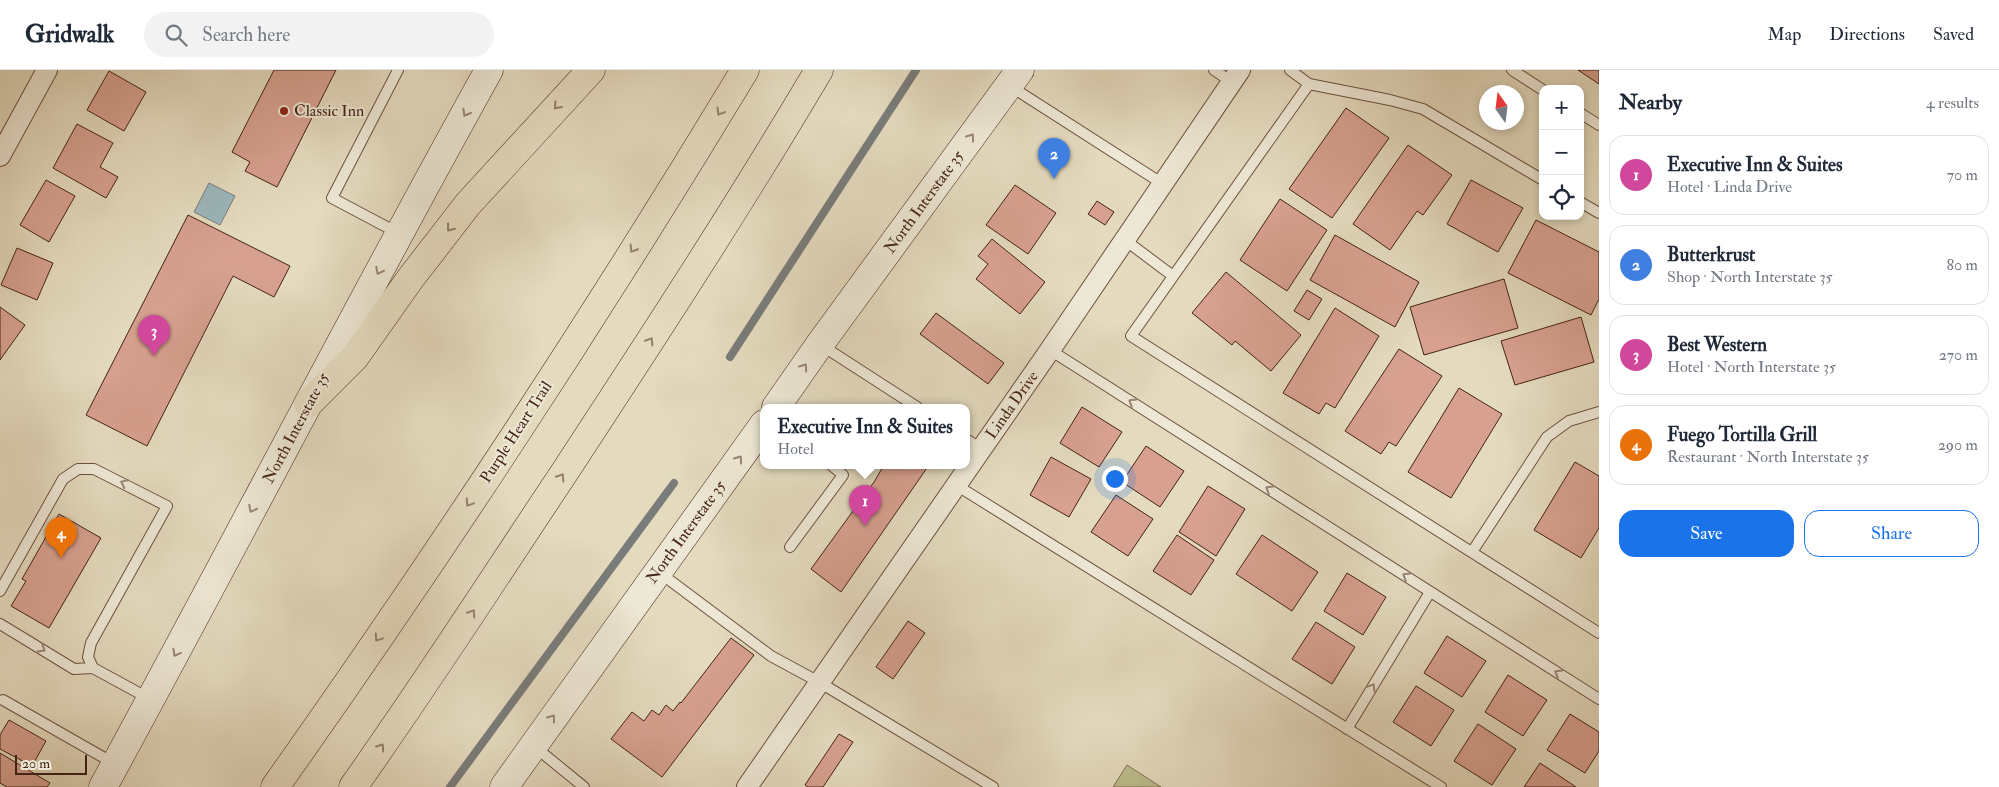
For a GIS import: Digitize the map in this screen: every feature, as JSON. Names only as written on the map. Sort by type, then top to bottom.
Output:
[{"type":"highway","points":[[308,404],[355,357],[410,279],[468,204],[590,70]]},
{"type":"highway","name":"Purple Heart Trail","points":[[275,787],[512,440],[745,70]]},
{"type":"highway","points":[[353,787],[416,698],[640,357],[773,148],[819,70]]},
{"type":"main road","name":"North Interstate 35","points":[[109,776],[399,233],[490,70]]},
{"type":"main road","name":"North Interstate 35","points":[[778,404],[1014,78]]},
{"type":"main road","name":"North Interstate 35","points":[[504,787],[532,745],[760,429]]},
{"type":"street","points":[[0,156],[47,70]]},
{"type":"street","name":"Linda Drive","points":[[974,444],[1050,350],[1236,76]]},
{"type":"street","name":"Linda Drive","points":[[747,787],[956,485],[963,469]]},
{"type":"lane","points":[[398,70],[332,198],[399,233]]},
{"type":"lane","points":[[1214,70],[1236,76]]},
{"type":"lane","points":[[1290,70],[1309,84],[1390,100],[1423,109],[1539,178]]},
{"type":"lane","points":[[1512,70],[1539,87]]},
{"type":"lane","points":[[1014,78],[1163,184]]},
{"type":"lane","points":[[1309,84],[1131,336],[1599,633]]},
{"type":"lane","points":[[1584,116],[1599,125]]},
{"type":"lane","points":[[1584,204],[1599,213]]},
{"type":"lane","points":[[1125,240],[1173,276]]},
{"type":"lane","points":[[820,344],[912,404]]},
{"type":"lane","points":[[1050,350],[1599,699]]},
{"type":"lane","points":[[1472,552],[1547,436],[1569,421],[1599,412]]},
{"type":"lane","points":[[0,591],[63,479],[78,469],[94,468],[167,506],[91,643],[88,657],[93,668]]},
{"type":"lane","points":[[790,547],[843,475],[836,469]]},
{"type":"lane","points":[[956,485],[1347,729],[1427,783],[1441,787]]},
{"type":"lane","points":[[657,571],[772,656],[819,682],[993,787]]},
{"type":"lane","points":[[1347,729],[1430,592]]},
{"type":"lane","points":[[0,624],[74,669],[93,668],[151,700]]},
{"type":"lane","points":[[3,700],[109,776]]},
{"type":"lane","points":[[532,745],[581,786]]},
{"type":"green space","points":[[1127,765],[1161,787],[1113,787]]},
{"type":"water","points":[[209,183],[235,196],[220,225],[194,212]]},
{"type":"building","name":"Classic Inn","points":[[274,70],[336,70],[277,187],[245,171],[250,162],[232,152]]},
{"type":"building","points":[[1578,70],[1599,70],[1599,84]]},
{"type":"building","points":[[109,71],[146,92],[124,131],[87,110]]},
{"type":"building","points":[[1346,108],[1389,138],[1332,218],[1289,189]]},
{"type":"building","points":[[77,124],[113,143],[100,167],[118,177],[106,198],[53,168]]},
{"type":"building","points":[[1408,145],[1452,175],[1423,215],[1417,211],[1390,250],[1353,224]]},
{"type":"building","points":[[46,180],[75,196],[49,242],[20,225]]},
{"type":"building","points":[[1471,180],[1523,208],[1498,252],[1447,224]]},
{"type":"building","points":[[1015,185],[1056,213],[1028,254],[986,225]]},
{"type":"building","points":[[1280,199],[1327,230],[1287,291],[1240,260]]},
{"type":"building","points":[[1097,201],[1114,212],[1105,225],[1088,214]]},
{"type":"building","points":[[188,215],[290,266],[274,297],[233,276],[147,446],[86,415]]},
{"type":"building","points":[[1536,220],[1599,252],[1599,299],[1591,315],[1508,273]]},
{"type":"building","points":[[1335,235],[1419,282],[1395,327],[1310,280]]},
{"type":"building","points":[[992,239],[1045,282],[1020,314],[976,279],[988,264],[978,256]]},
{"type":"building","points":[[17,248],[53,263],[37,300],[1,285]]},
{"type":"building","points":[[1226,272],[1301,335],[1271,371],[1235,341],[1232,345],[1192,313]]},
{"type":"building","points":[[1504,279],[1518,328],[1424,355],[1410,307]]},
{"type":"building","points":[[1307,290],[1322,299],[1309,320],[1294,311]]},
{"type":"building","points":[[0,307],[25,325],[0,360]]},
{"type":"building","points":[[1335,308],[1379,336],[1335,408],[1326,403],[1319,414],[1283,393]]},
{"type":"building","points":[[936,313],[1004,363],[988,384],[920,334]]},
{"type":"building","points":[[1581,317],[1594,362],[1515,385],[1501,341]]},
{"type":"building","points":[[1399,349],[1442,376],[1396,446],[1389,442],[1381,454],[1345,431]]},
{"type":"building","points":[[1459,388],[1502,414],[1451,498],[1408,472]]},
{"type":"building","points":[[1082,407],[1122,432],[1099,467],[1060,443]]},
{"type":"building","points":[[1146,446],[1184,471],[1160,507],[1122,482]]},
{"type":"building","points":[[1051,457],[1091,479],[1069,517],[1030,495]]},
{"type":"building","points":[[1575,462],[1599,476],[1599,528],[1581,558],[1534,530]]},
{"type":"building","points":[[882,469],[926,469],[841,592],[811,569]]},
{"type":"building","points":[[1208,486],[1245,509],[1216,556],[1179,532]]},
{"type":"building","points":[[1116,495],[1153,519],[1128,556],[1091,532]]},
{"type":"building","points":[[59,514],[101,538],[49,628],[11,606],[26,581],[22,579]]},
{"type":"building","points":[[1177,535],[1214,560],[1191,595],[1153,571]]},
{"type":"building","points":[[1262,535],[1318,572],[1292,611],[1236,574]]},
{"type":"building","points":[[1347,573],[1386,597],[1363,635],[1324,611]]},
{"type":"building","points":[[908,621],[925,633],[893,679],[876,667]]},
{"type":"building","points":[[1316,622],[1355,647],[1332,684],[1292,659]]},
{"type":"building","points":[[1447,636],[1486,661],[1462,697],[1424,673]]},
{"type":"building","points":[[731,638],[754,655],[662,777],[611,739],[632,712],[644,721],[652,710],[659,715],[666,705],[673,711]]},
{"type":"building","points":[[1508,675],[1547,700],[1523,736],[1485,712]]},
{"type":"building","points":[[1416,686],[1454,710],[1431,746],[1393,722]]},
{"type":"building","points":[[1570,714],[1599,732],[1599,751],[1585,773],[1547,750]]},
{"type":"building","points":[[9,720],[46,741],[32,766],[0,749],[0,735]]},
{"type":"building","points":[[1478,724],[1516,749],[1492,785],[1454,761]]},
{"type":"building","points":[[839,734],[853,742],[823,787],[808,787],[805,785]]},
{"type":"building","points":[[0,753],[50,783],[47,787],[7,787],[0,783]]},
{"type":"building","points":[[1540,763],[1576,787],[1524,787]]},
{"type":"waterway","points":[[730,357],[916,70]]},
{"type":"waterway","points":[[450,787],[674,483]]},
{"type":"place","name":"Classic Inn","points":[[284,111]]},
{"type":"place","name":"Butterkrust","points":[[1054,179]]},
{"type":"place","name":"Best Western","points":[[154,356]]},
{"type":"place","name":"Executive Inn & Suites","points":[[865,526]]},
{"type":"place","name":"Fuego Tortilla Grill","points":[[61,558]]}]
